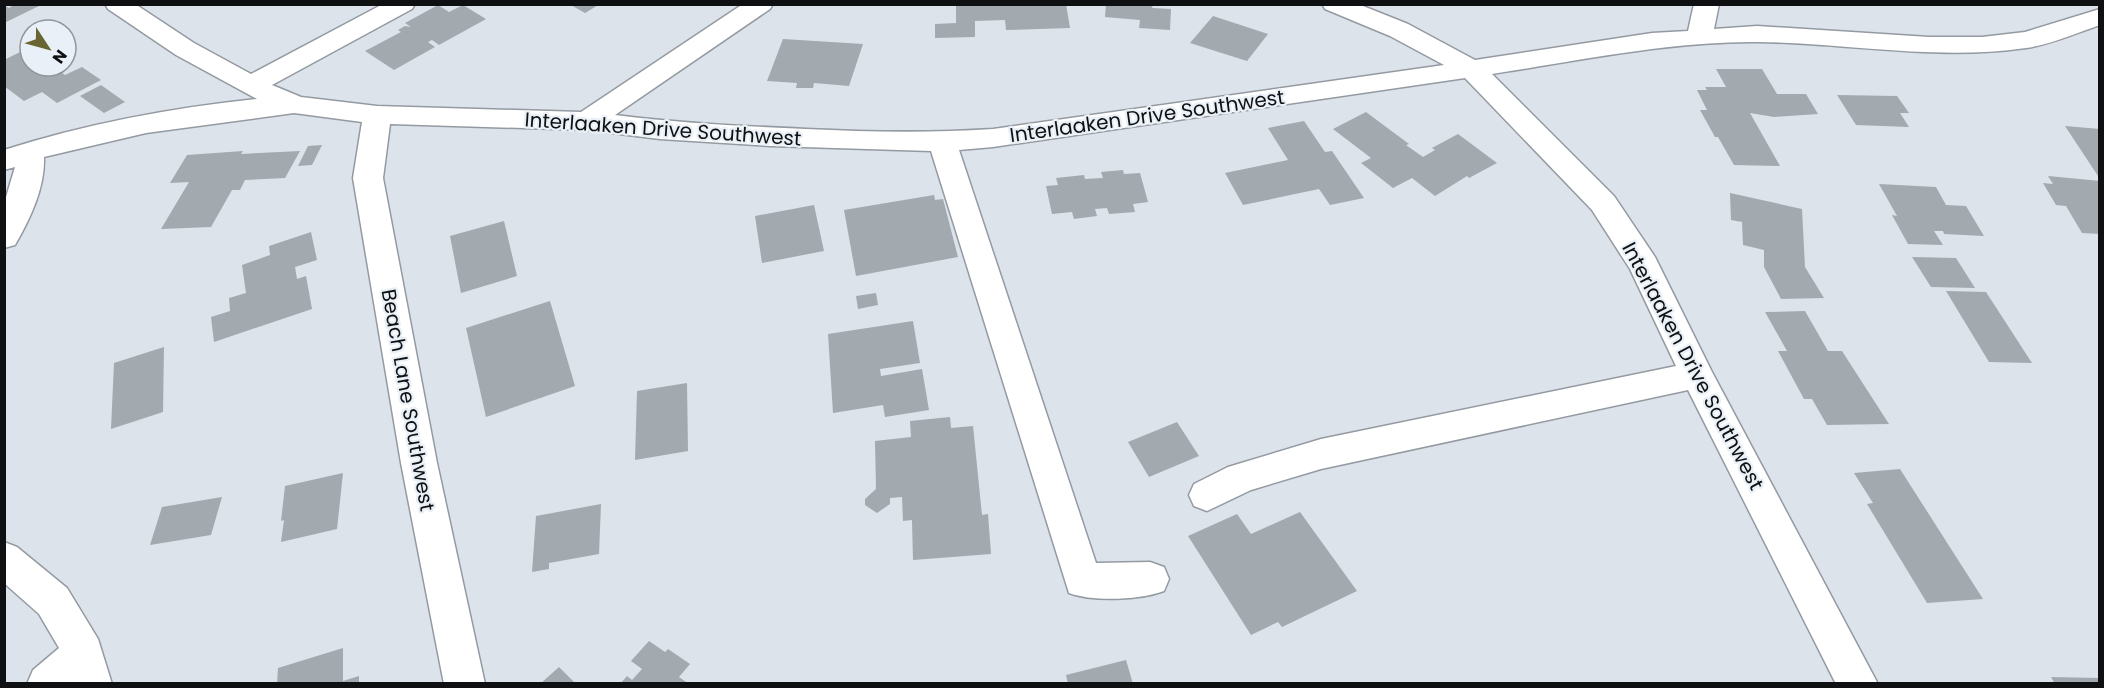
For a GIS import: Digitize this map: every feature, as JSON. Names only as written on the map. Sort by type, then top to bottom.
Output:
[{"type":"street","name":"Interlaaken Drive Southwest","points":[[117,4],[185,49],[251,85],[296,105],[377,116],[587,121],[660,130],[771,137],[889,142],[942,142],[993,138],[1242,104],[1471,69],[1603,203],[1644,265],[1697,375],[1858,684]]},
{"type":"street","points":[[251,85],[403,4]]},
{"type":"street","points":[[587,121],[761,4]]},
{"type":"street","points":[[1334,4],[1377,12],[1471,69],[1652,42],[1757,34],[1929,45],[1982,45],[2028,40],[2100,17]]},
{"type":"street","points":[[1699,38],[1707,4]]},
{"type":"street","points":[[17,156],[139,124],[209,112],[296,105]]},
{"type":"street","name":"Beach Lane Southwest","points":[[377,116],[368,178],[418,463],[465,684]]},
{"type":"street","points":[[942,142],[1083,581],[1150,579]]},
{"type":"street","points":[[4,237],[25,191],[31,165],[17,156]]},
{"type":"street","points":[[1207,495],[1241,478],[1321,454],[1697,375]]},
{"type":"street","points":[[4,559],[53,601],[88,668],[47,684]]},
{"type":"building","points":[[15,4],[37,4],[39,6],[4,23],[4,5],[9,8]]},
{"type":"building","points":[[569,4],[600,4],[585,13]]},
{"type":"building","points":[[956,4],[1066,4],[1070,28],[1006,30],[1005,20],[975,21],[975,37],[935,38],[935,24],[956,23]]},
{"type":"building","points":[[1106,4],[1153,4],[1152,8],[1171,9],[1170,30],[1139,28],[1140,20],[1105,17]]},
{"type":"building","points":[[438,5],[449,12],[463,5],[486,19],[439,45],[432,40],[428,42],[435,47],[394,70],[365,51],[401,32],[398,30],[405,26],[411,27],[405,23]]},
{"type":"building","points":[[1213,16],[1268,34],[1247,61],[1190,43]]},
{"type":"building","points":[[783,39],[863,44],[849,86],[814,83],[813,88],[796,88],[797,83],[767,81]]},
{"type":"building","points":[[18,53],[18,78],[78,78],[78,69],[82,67],[101,80],[57,103],[42,92],[24,101],[4,86],[4,60]]},
{"type":"building","points":[[1716,69],[1762,69],[1777,94],[1806,94],[1818,114],[1774,117],[1750,113],[1780,166],[1734,165],[1718,137],[1715,137],[1700,110],[1707,110],[1697,90],[1707,90],[1705,87],[1726,87]]},
{"type":"building","points":[[101,85],[125,102],[104,113],[80,96]]},
{"type":"building","points":[[1837,95],[1897,96],[1909,113],[1900,113],[1909,127],[1856,125]]},
{"type":"building","points":[[1366,112],[1423,157],[1435,150],[1432,148],[1458,134],[1497,163],[1469,178],[1467,176],[1435,196],[1412,178],[1393,188],[1361,163],[1371,158],[1333,129]]},
{"type":"building","points":[[1304,121],[1325,152],[1332,151],[1364,198],[1330,205],[1319,189],[1243,205],[1225,173],[1288,160],[1268,128]]},
{"type":"building","points":[[2065,126],[2100,129],[2100,179]]},
{"type":"building","points":[[322,145],[312,165],[298,166],[308,146]]},
{"type":"building","points":[[243,151],[241,154],[300,151],[285,178],[245,180],[240,190],[232,190],[211,227],[161,229],[189,182],[170,183],[187,155]]},
{"type":"building","points":[[1123,170],[1124,174],[1140,173],[1148,202],[1133,204],[1135,212],[1109,214],[1107,208],[1095,209],[1097,216],[1074,219],[1072,212],[1052,214],[1046,186],[1058,185],[1056,178],[1084,175],[1085,179],[1103,178],[1101,172]]},
{"type":"building","points":[[2048,176],[2100,181],[2100,234],[2082,233],[2066,206],[2056,205],[2043,183],[2053,184]]},
{"type":"building","points":[[1879,184],[1936,187],[1946,205],[1966,206],[1984,236],[1944,234],[1943,231],[1934,231],[1943,245],[1908,244],[1892,215],[1897,216]]},
{"type":"building","points":[[1730,193],[1802,209],[1805,267],[1824,298],[1781,299],[1764,267],[1764,250],[1743,245],[1742,222],[1731,220]]},
{"type":"building","points":[[934,195],[935,200],[943,199],[958,257],[856,276],[844,210]]},
{"type":"building","points":[[814,205],[824,251],[762,263],[755,216]]},
{"type":"building","points":[[504,221],[517,276],[461,293],[450,236]]},
{"type":"building","points":[[311,232],[317,260],[295,267],[297,279],[306,276],[312,309],[214,342],[211,317],[230,311],[229,298],[246,293],[242,265],[270,255],[269,246]]},
{"type":"building","points":[[1912,257],[1956,258],[1975,288],[1931,287]]},
{"type":"building","points":[[1946,291],[1986,292],[2032,363],[1989,362]]},
{"type":"building","points":[[876,293],[878,305],[858,309],[856,296]]},
{"type":"building","points":[[550,301],[575,386],[486,417],[466,328]]},
{"type":"building","points":[[1805,311],[1828,351],[1842,351],[1889,424],[1827,425],[1812,399],[1804,399],[1778,351],[1787,351],[1765,312]]},
{"type":"building","points":[[913,321],[920,363],[880,369],[881,376],[922,369],[929,410],[885,417],[883,405],[833,413],[828,334]]},
{"type":"building","points":[[164,347],[163,412],[111,429],[114,363]]},
{"type":"building","points":[[687,383],[688,451],[635,460],[637,391]]},
{"type":"building","points":[[950,417],[951,428],[973,426],[982,515],[988,514],[991,554],[913,560],[912,520],[903,521],[902,497],[890,498],[890,504],[877,513],[865,505],[865,499],[876,489],[875,441],[911,437],[910,421]]},
{"type":"building","points":[[1177,422],[1199,456],[1149,477],[1128,442]]},
{"type":"building","points":[[1900,469],[1983,599],[1927,603],[1867,504],[1873,503],[1854,473]]},
{"type":"building","points":[[343,473],[337,529],[281,542],[285,486]]},
{"type":"building","points":[[222,497],[211,535],[150,545],[162,507]]},
{"type":"building","points":[[601,504],[599,554],[549,563],[549,569],[532,572],[536,516]]},
{"type":"building","points":[[1300,512],[1357,591],[1282,627],[1278,622],[1251,635],[1188,536],[1237,514],[1251,534]]},
{"type":"building","points":[[649,641],[665,652],[668,649],[690,664],[679,677],[689,684],[620,684],[627,676],[632,680],[642,669],[631,661]]},
{"type":"building","points":[[343,648],[343,681],[359,676],[359,684],[277,684],[278,668]]},
{"type":"building","points":[[1126,660],[1133,684],[1068,684],[1066,675]]},
{"type":"building","points":[[559,667],[576,684],[540,684]]},
{"type":"building","points":[[2051,677],[2100,678],[2100,684],[2055,684]]}]
